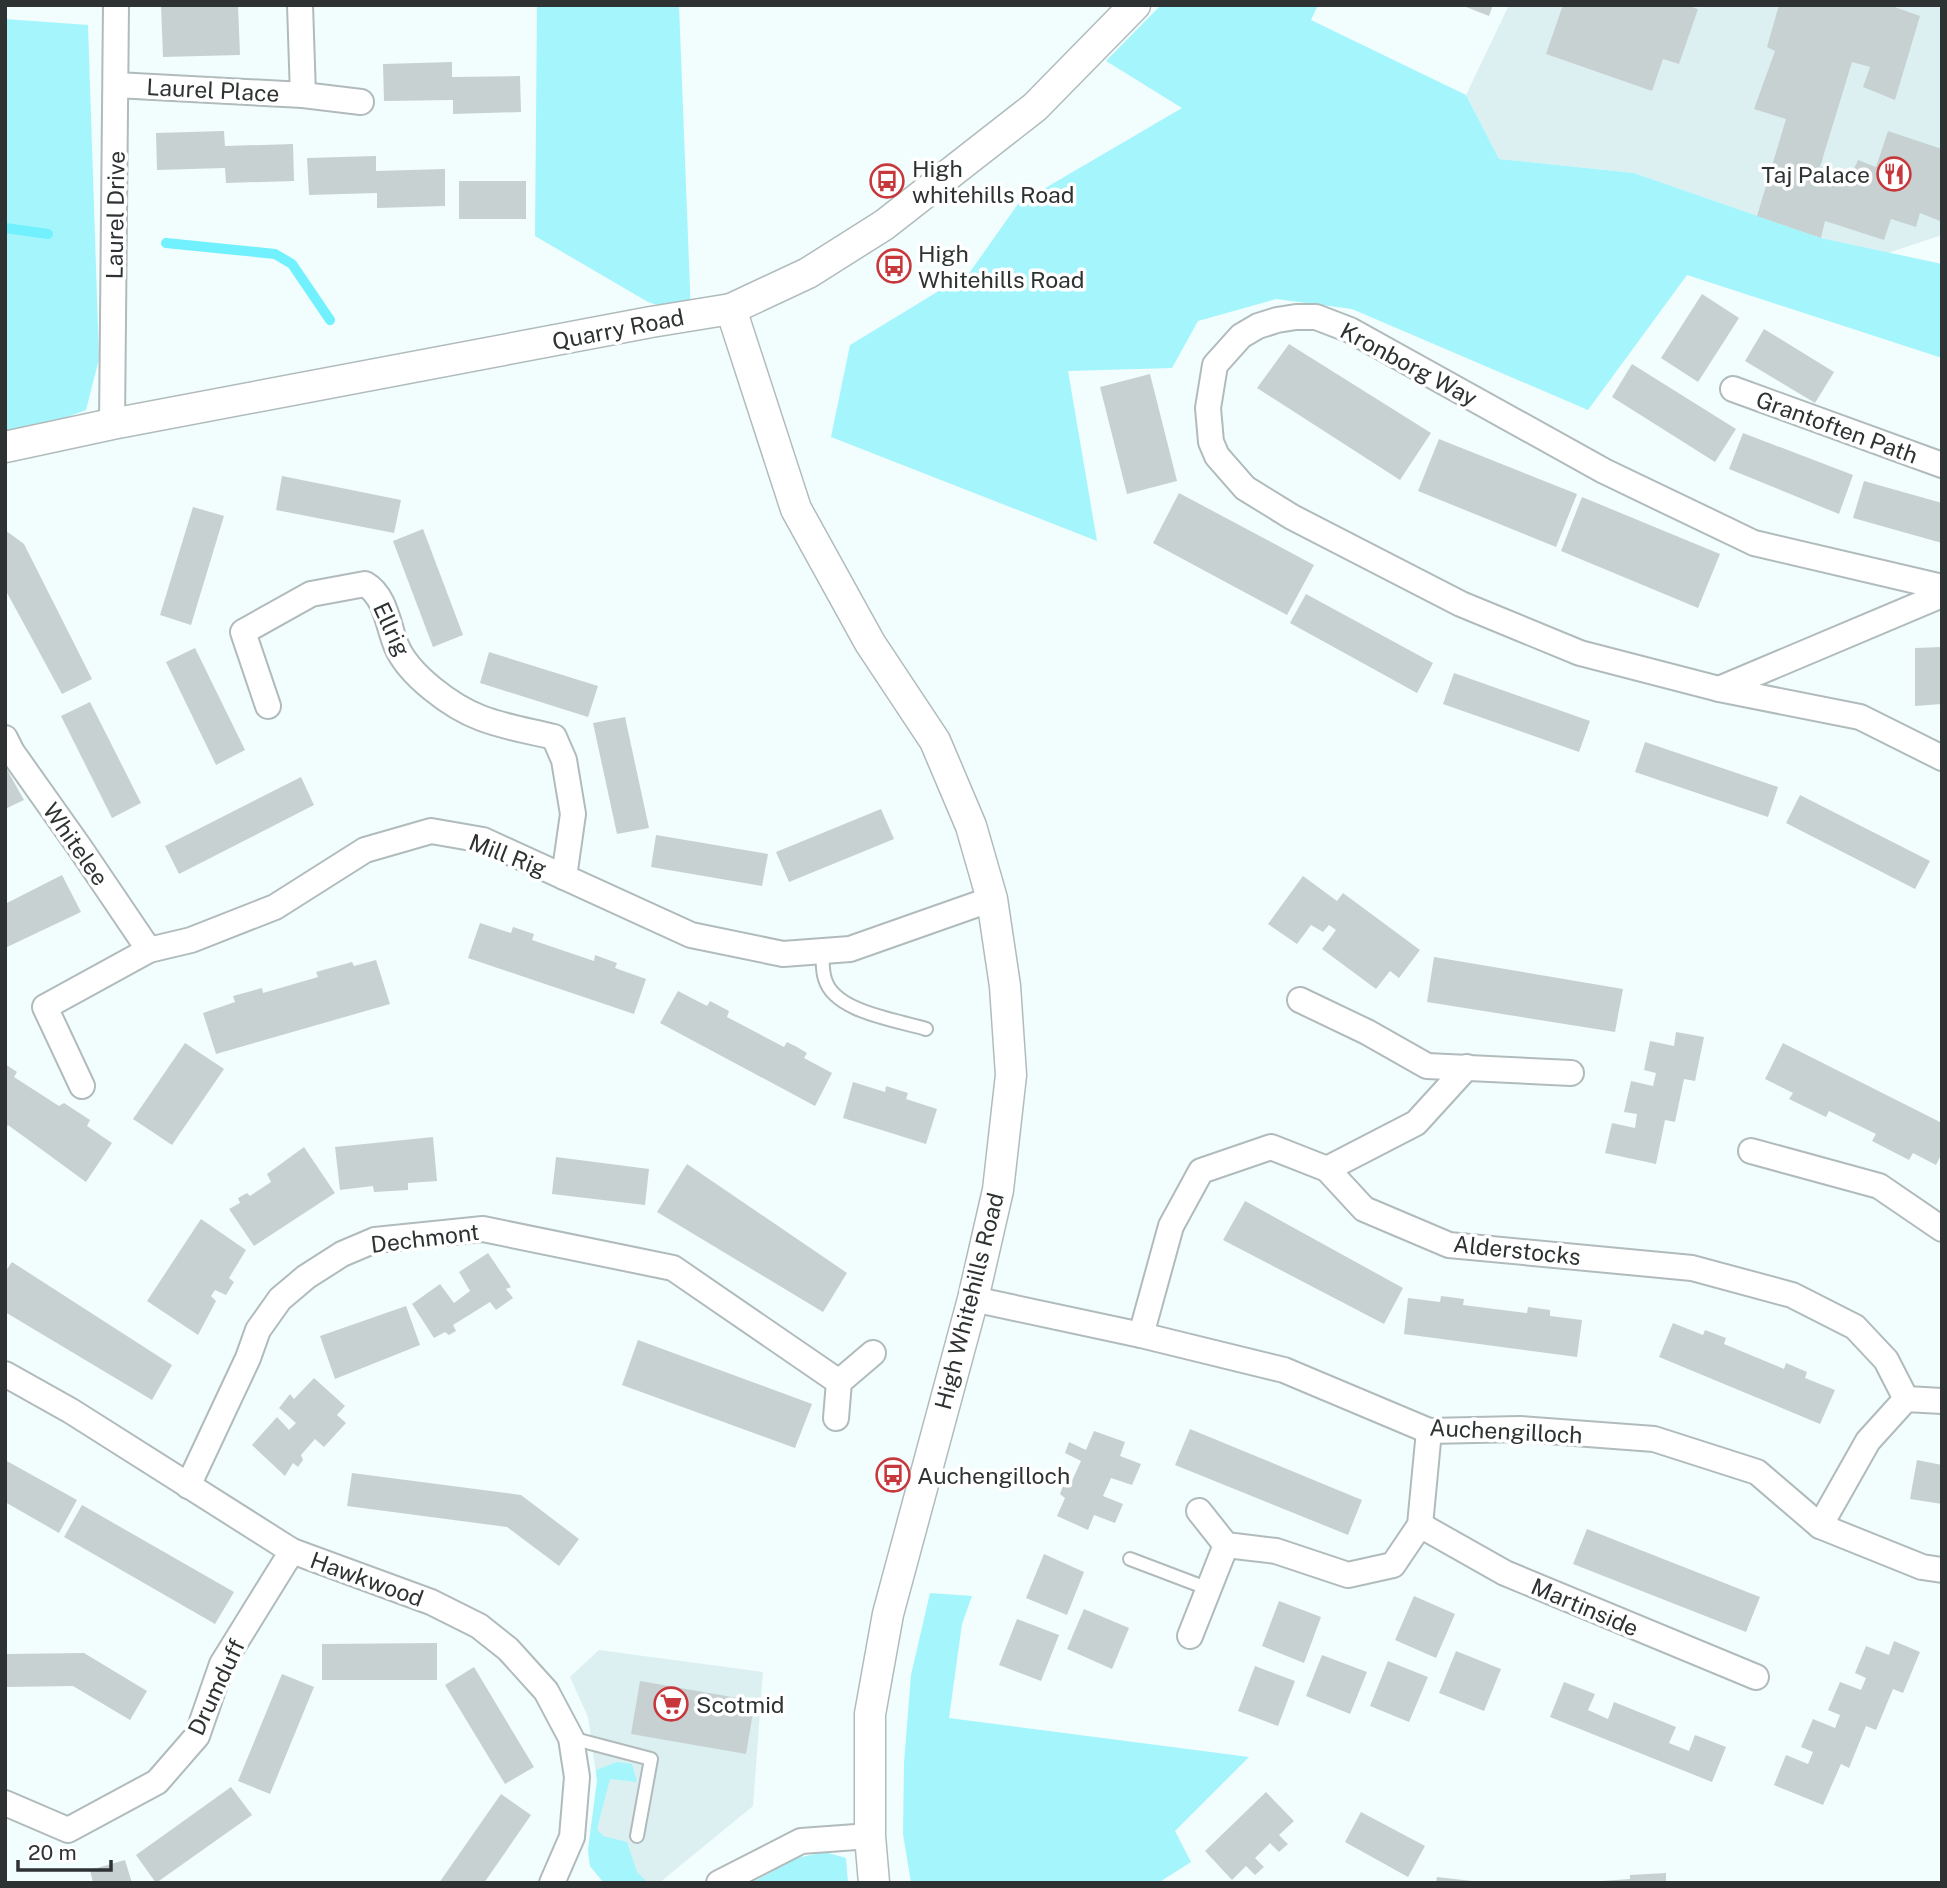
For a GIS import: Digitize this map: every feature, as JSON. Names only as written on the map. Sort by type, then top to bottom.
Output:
[{"type":"street","name":"Laurel Drive","points":[[112,424],[116,5]]},
{"type":"street","name":"Laurel Place","points":[[116,85],[303,95],[300,5]]},
{"type":"street","name":"Quarry Road","points":[[5,447],[112,424],[731,309],[808,273],[884,225],[1035,107],[1135,5]]},
{"type":"street","points":[[303,95],[361,102]]},
{"type":"street","name":"High Whitehills Road","points":[[731,309],[796,509],[870,643],[935,741],[971,826],[992,899],[1005,986],[1011,1075],[998,1190],[973,1299],[888,1614],[870,1714],[870,1836],[874,1883]]},
{"type":"street","name":"Kronborg Way","points":[[1942,587],[1754,543],[1604,471],[1350,330],[1316,317],[1296,317],[1258,326],[1241,336],[1215,365],[1208,408],[1211,442],[1217,456],[1245,488],[1293,517],[1461,604],[1580,653],[1719,689],[1860,717],[1942,758]]},
{"type":"street","name":"Grantoften Path","points":[[1733,388],[1942,465]]},
{"type":"street","name":"Ellrig","points":[[268,706],[243,632],[312,594],[365,584],[371,588],[384,609],[397,648],[413,671],[441,695],[480,718],[554,737],[564,760],[573,814],[564,877]]},
{"type":"street","points":[[1719,689],[1942,595]]},
{"type":"street","name":"Whitelee","points":[[5,738],[149,950]]},
{"type":"street","name":"Mill Rig","points":[[82,1086],[45,1007],[149,950],[191,940],[275,907],[365,850],[431,831],[483,840],[691,935],[783,954],[850,949],[992,899]]},
{"type":"street","points":[[1300,1000],[1367,1032],[1427,1066],[1571,1073]]},
{"type":"street","points":[[1327,1169],[1416,1123],[1467,1067]]},
{"type":"street","name":"Alderstocks","points":[[1142,1335],[1171,1226],[1201,1171],[1271,1147],[1327,1169],[1364,1209],[1449,1245],[1692,1268],[1792,1295],[1855,1327],[1886,1360],[1906,1399]]},
{"type":"street","points":[[1751,1151],[1879,1186],[1942,1229]]},
{"type":"street","name":"Dechmont","points":[[188,1486],[248,1358],[258,1330],[280,1299],[306,1277],[342,1254],[375,1240],[483,1229],[673,1268],[839,1382]]},
{"type":"street","name":"Auchengilloch","points":[[973,1299],[1142,1335],[1284,1370],[1429,1431],[1520,1429],[1654,1439],[1757,1472],[1820,1526],[1922,1567],[1942,1570]]},
{"type":"street","points":[[836,1418],[839,1382],[873,1353]]},
{"type":"street","name":"Hawkwood","points":[[5,1374],[71,1411],[292,1551],[431,1602],[479,1626],[508,1649],[546,1691],[571,1738],[577,1777],[572,1837],[552,1883]]},
{"type":"street","points":[[1820,1526],[1868,1441],[1906,1399],[1942,1401]]},
{"type":"street","points":[[1199,1511],[1226,1545],[1276,1551],[1348,1575],[1393,1565],[1420,1525],[1429,1431]]},
{"type":"street","name":"Martinside","points":[[1420,1525],[1505,1573],[1756,1677]]},
{"type":"street","points":[[1190,1636],[1226,1545]]},
{"type":"street","name":"Drumduff","points":[[5,1803],[68,1830],[157,1782],[197,1736],[222,1664],[292,1551]]},
{"type":"street","points":[[719,1883],[801,1841],[870,1836]]},
{"type":"lane","points":[[822,951],[825,980],[833,995],[846,1005],[926,1029]]},
{"type":"lane","points":[[1130,1559],[1209,1589]]},
{"type":"lane","points":[[571,1738],[651,1759],[637,1836]]},
{"type":"shaded area","points":[[537,5],[679,5],[691,315],[648,302],[535,236]]},
{"type":"shaded area","points":[[1161,5],[1318,5],[1311,20],[1466,95],[1499,159],[1634,173],[1821,238],[1942,264],[1942,358],[1687,275],[1588,410],[1352,309],[1276,299],[1198,321],[1172,368],[1068,371],[1097,541],[831,437],[850,345],[970,272],[1018,204],[1182,108],[1106,61]]},
{"type":"shaded area","points":[[1509,5],[1698,5],[1695,15],[1699,5],[1942,5],[1942,235],[1888,253],[1821,238],[1634,173],[1499,159],[1466,95]]},
{"type":"shaded area","points":[[5,19],[88,25],[99,359],[86,410],[59,420],[5,431]]},
{"type":"shaded area","points":[[930,1593],[972,1596],[962,1624],[949,1718],[1249,1757],[1175,1831],[1191,1862],[1158,1883],[911,1883],[903,1834],[904,1763],[911,1675]]},
{"type":"shaded area","points":[[599,1650],[763,1672],[753,1806],[659,1883],[604,1883],[590,1866],[588,1850],[597,1781],[588,1717],[570,1677]]},
{"type":"shaded area","points":[[617,1762],[632,1764],[637,1782],[610,1779],[597,1829],[603,1836],[627,1842],[637,1872],[648,1883],[604,1883],[590,1866],[588,1850],[596,1770]]},
{"type":"shaded area","points":[[825,1852],[846,1858],[848,1883],[751,1883],[797,1858]]},
{"type":"building","points":[[238,5],[240,55],[163,57],[161,6]]},
{"type":"building","points":[[1461,5],[1493,5],[1489,16]]},
{"type":"building","points":[[1563,5],[1686,5],[1698,9],[1679,64],[1663,59],[1652,91],[1546,54]]},
{"type":"building","points":[[1779,5],[1889,5],[1920,16],[1895,100],[1863,87],[1870,67],[1852,62],[1820,167],[1851,175],[1858,160],[1876,167],[1888,131],[1942,149],[1940,221],[1920,213],[1916,227],[1891,219],[1884,240],[1825,221],[1821,238],[1757,216],[1786,119],[1754,109],[1775,51],[1767,47]]},
{"type":"building","points":[[452,62],[452,77],[520,76],[521,112],[453,114],[453,100],[384,101],[383,64]]},
{"type":"building","points":[[224,131],[225,146],[293,144],[294,181],[226,183],[225,168],[157,170],[156,133]]},
{"type":"building","points":[[376,156],[376,171],[445,169],[445,206],[377,208],[377,193],[309,195],[307,158]]},
{"type":"building","points":[[459,181],[526,181],[526,219],[459,219]]},
{"type":"building","points":[[1702,294],[1739,318],[1698,382],[1661,358]]},
{"type":"building","points":[[1764,329],[1834,372],[1815,403],[1745,361]]},
{"type":"building","points":[[1289,344],[1431,433],[1400,480],[1257,388]]},
{"type":"building","points":[[1632,364],[1736,429],[1715,462],[1612,397]]},
{"type":"building","points":[[1150,374],[1177,481],[1127,494],[1100,387]]},
{"type":"building","points":[[1743,433],[1853,475],[1839,514],[1729,469]]},
{"type":"building","points":[[1439,439],[1577,494],[1556,547],[1418,491]]},
{"type":"building","points":[[282,476],[401,500],[394,533],[276,510]]},
{"type":"building","points":[[1864,481],[1942,503],[1942,543],[1853,518]]},
{"type":"building","points":[[1179,493],[1314,565],[1287,615],[1153,543]]},
{"type":"building","points":[[1582,497],[1720,554],[1698,608],[1561,551]]},
{"type":"building","points":[[193,507],[224,516],[191,625],[160,615]]},
{"type":"building","points":[[423,529],[463,635],[433,647],[393,541]]},
{"type":"building","points":[[5,530],[24,544],[92,679],[62,694],[5,589]]},
{"type":"building","points":[[1306,594],[1433,663],[1417,693],[1290,623]]},
{"type":"building","points":[[1942,647],[1942,704],[1915,706],[1915,648]]},
{"type":"building","points":[[195,648],[245,750],[216,765],[166,662]]},
{"type":"building","points":[[489,652],[598,686],[588,717],[480,683]]},
{"type":"building","points":[[1454,673],[1590,721],[1579,752],[1443,704]]},
{"type":"building","points":[[90,702],[141,803],[112,818],[61,716]]},
{"type":"building","points":[[625,717],[649,828],[617,834],[593,723]]},
{"type":"building","points":[[1645,742],[1778,787],[1768,817],[1635,772]]},
{"type":"building","points":[[5,766],[24,800],[5,809]]},
{"type":"building","points":[[301,777],[314,805],[179,874],[165,846]]},
{"type":"building","points":[[1800,795],[1930,861],[1915,889],[1786,823]]},
{"type":"building","points":[[881,809],[894,839],[789,882],[776,852]]},
{"type":"building","points":[[656,835],[768,854],[762,886],[651,867]]},
{"type":"building","points":[[62,875],[81,912],[5,948],[5,904]]},
{"type":"building","points":[[1303,876],[1337,901],[1343,893],[1420,950],[1399,978],[1390,971],[1376,989],[1322,949],[1336,930],[1329,925],[1323,932],[1311,925],[1297,944],[1268,924]]},
{"type":"building","points":[[480,923],[511,933],[513,927],[534,934],[532,940],[594,961],[595,955],[617,963],[615,968],[646,979],[634,1014],[468,958]]},
{"type":"building","points":[[1434,957],[1623,989],[1615,1032],[1427,1002]]},
{"type":"building","points":[[376,960],[390,1004],[216,1054],[203,1013],[235,1002],[233,996],[262,988],[263,993],[318,977],[316,972],[352,962],[354,966]]},
{"type":"building","points":[[678,991],[707,1006],[710,1001],[729,1011],[727,1017],[784,1047],[787,1042],[797,1047],[807,1053],[804,1058],[832,1073],[815,1106],[660,1023]]},
{"type":"building","points":[[1676,1032],[1704,1037],[1695,1081],[1684,1079],[1675,1122],[1665,1120],[1656,1164],[1605,1153],[1612,1123],[1635,1128],[1637,1114],[1624,1112],[1631,1081],[1653,1086],[1656,1073],[1644,1070],[1650,1041],[1674,1046]]},
{"type":"building","points":[[185,1043],[224,1069],[172,1145],[133,1119]]},
{"type":"building","points":[[1783,1043],[1942,1123],[1942,1153],[1936,1165],[1913,1153],[1909,1160],[1872,1141],[1876,1134],[1829,1111],[1826,1117],[1789,1099],[1793,1093],[1765,1079]]},
{"type":"building","points":[[5,1064],[17,1072],[14,1077],[59,1106],[64,1103],[90,1120],[87,1126],[112,1143],[86,1182],[8,1125],[5,1129]]},
{"type":"building","points":[[853,1082],[885,1092],[886,1086],[908,1093],[906,1099],[937,1109],[926,1144],[843,1118]]},
{"type":"building","points":[[433,1137],[437,1181],[408,1183],[408,1190],[374,1192],[373,1186],[340,1190],[335,1147]]},
{"type":"building","points":[[304,1147],[335,1193],[254,1246],[229,1209],[240,1203],[238,1198],[247,1193],[250,1196],[271,1182],[267,1174]]},
{"type":"building","points":[[556,1157],[649,1169],[645,1205],[552,1194]]},
{"type":"building","points":[[687,1164],[847,1273],[823,1312],[657,1212]]},
{"type":"building","points":[[1245,1201],[1403,1288],[1384,1324],[1223,1240]]},
{"type":"building","points":[[201,1219],[246,1250],[229,1278],[234,1282],[226,1295],[215,1290],[211,1296],[216,1301],[198,1335],[147,1301]]},
{"type":"building","points":[[488,1253],[511,1287],[506,1289],[513,1298],[496,1310],[490,1302],[453,1325],[456,1331],[449,1335],[445,1332],[434,1338],[412,1304],[440,1284],[454,1303],[470,1291],[459,1272]]},
{"type":"building","points":[[12,1262],[172,1365],[152,1400],[5,1312],[5,1272]]},
{"type":"building","points":[[1441,1296],[1464,1299],[1463,1305],[1527,1313],[1528,1307],[1550,1310],[1550,1316],[1582,1320],[1577,1357],[1404,1334],[1408,1298],[1440,1302]]},
{"type":"building","points":[[406,1306],[420,1345],[335,1379],[320,1336]]},
{"type":"building","points":[[1673,1323],[1703,1335],[1705,1330],[1726,1338],[1724,1344],[1784,1369],[1786,1363],[1807,1372],[1805,1378],[1835,1390],[1820,1424],[1659,1357]]},
{"type":"building","points":[[638,1340],[812,1404],[795,1448],[622,1385]]},
{"type":"building","points":[[314,1378],[345,1406],[337,1415],[346,1423],[324,1447],[315,1439],[301,1455],[303,1460],[298,1467],[293,1463],[285,1476],[252,1445],[277,1417],[289,1430],[296,1423],[279,1408],[290,1394],[294,1399]]},
{"type":"building","points":[[1190,1429],[1362,1500],[1348,1535],[1175,1465]]},
{"type":"building","points":[[1094,1431],[1125,1442],[1120,1456],[1141,1464],[1132,1485],[1111,1478],[1103,1496],[1123,1504],[1115,1523],[1094,1515],[1088,1530],[1057,1516],[1065,1498],[1060,1494],[1064,1483],[1070,1485],[1081,1461],[1065,1453],[1069,1442],[1086,1450]]},
{"type":"building","points":[[5,1460],[77,1500],[59,1533],[5,1502]]},
{"type":"building","points":[[1917,1460],[1942,1465],[1942,1504],[1910,1499]]},
{"type":"building","points":[[352,1473],[521,1495],[579,1539],[559,1566],[507,1527],[347,1506]]},
{"type":"building","points":[[82,1505],[234,1592],[215,1624],[64,1537]]},
{"type":"building","points":[[1587,1529],[1760,1597],[1746,1632],[1573,1564]]},
{"type":"building","points":[[1044,1554],[1084,1572],[1067,1615],[1026,1598]]},
{"type":"building","points":[[1414,1596],[1455,1614],[1436,1658],[1395,1640]]},
{"type":"building","points":[[1279,1601],[1321,1617],[1304,1663],[1262,1646]]},
{"type":"building","points":[[1084,1609],[1129,1628],[1112,1669],[1067,1649]]},
{"type":"building","points":[[1017,1619],[1059,1635],[1041,1681],[999,1665]]},
{"type":"building","points":[[1894,1641],[1920,1652],[1903,1693],[1893,1689],[1876,1730],[1866,1726],[1849,1768],[1841,1764],[1823,1805],[1774,1785],[1786,1755],[1808,1764],[1813,1752],[1801,1747],[1813,1719],[1835,1728],[1840,1715],[1828,1710],[1840,1682],[1861,1690],[1866,1678],[1855,1673],[1866,1646],[1889,1655]]},
{"type":"building","points":[[437,1643],[437,1680],[322,1680],[322,1644]]},
{"type":"building","points":[[1456,1651],[1501,1669],[1484,1711],[1439,1693]]},
{"type":"building","points":[[84,1653],[147,1691],[130,1720],[73,1686],[5,1687],[5,1654]]},
{"type":"building","points":[[1322,1655],[1367,1672],[1350,1714],[1306,1696]]},
{"type":"building","points":[[1388,1661],[1428,1677],[1409,1722],[1370,1706]]},
{"type":"building","points":[[1255,1666],[1295,1681],[1278,1726],[1238,1711]]},
{"type":"building","points":[[474,1667],[534,1767],[505,1784],[445,1685]]},
{"type":"building","points":[[282,1674],[314,1687],[270,1794],[238,1781]]},
{"type":"building","points":[[640,1681],[755,1701],[746,1754],[631,1734]]},
{"type":"building","points":[[1564,1682],[1595,1694],[1588,1710],[1608,1719],[1614,1702],[1676,1727],[1669,1743],[1689,1751],[1695,1735],[1726,1747],[1712,1782],[1550,1717]]},
{"type":"building","points":[[231,1787],[252,1815],[156,1883],[136,1855]]},
{"type":"building","points":[[1266,1792],[1294,1821],[1279,1835],[1288,1844],[1279,1852],[1270,1843],[1255,1858],[1264,1867],[1255,1875],[1246,1866],[1232,1880],[1205,1851]]},
{"type":"building","points":[[501,1794],[531,1815],[484,1883],[439,1883]]},
{"type":"building","points":[[1361,1812],[1425,1846],[1408,1877],[1345,1842]]},
{"type":"building","points":[[125,1860],[132,1883],[93,1883],[90,1870]]},
{"type":"building","points":[[1666,1873],[1666,1883],[1602,1883],[1630,1879],[1630,1875]]},
{"type":"building","points":[[1437,1877],[1472,1881],[1472,1883],[1436,1883]]},
{"type":"waterway","points":[[5,228],[48,234]]},
{"type":"waterway","points":[[166,243],[275,254],[292,264],[330,320]]},
{"type":"place","name":"Taj Palace","points":[[1894,174]]},
{"type":"place","name":"High whitehills Road","points":[[887,181]]},
{"type":"place","name":"High Whitehills Road","points":[[894,266]]},
{"type":"place","name":"Auchengilloch","points":[[893,1475]]},
{"type":"place","name":"Scotmid","points":[[671,1704]]}]
